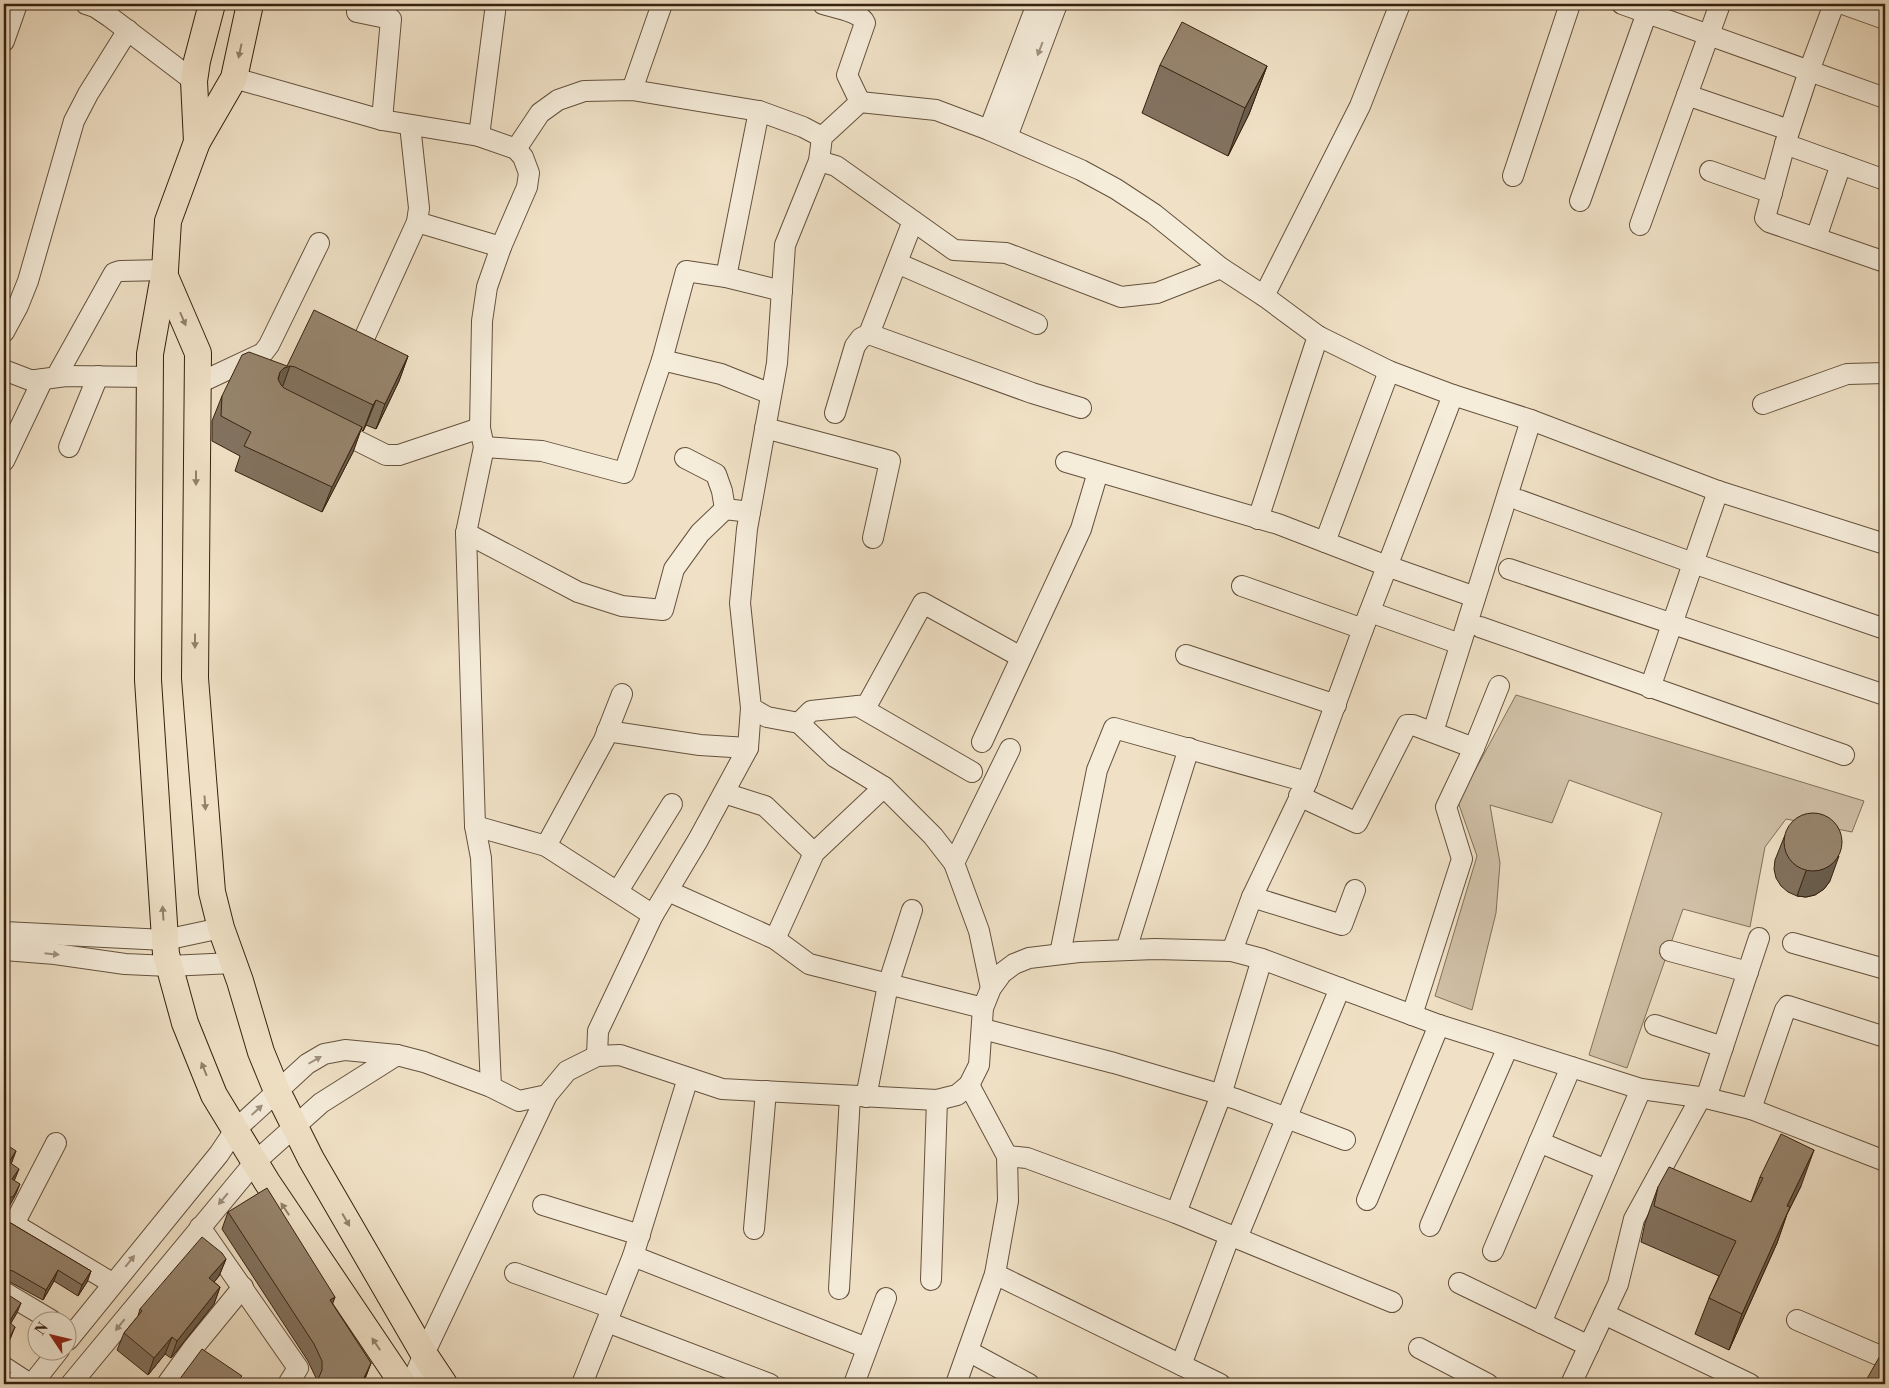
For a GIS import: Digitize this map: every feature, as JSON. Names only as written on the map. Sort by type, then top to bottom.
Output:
[{"type":"main road","points":[[197,142],[194,82],[197,61],[212,4]]},
{"type":"main road","points":[[250,4],[234,78],[197,142],[168,221],[164,272],[150,354],[148,680],[165,940],[169,966],[185,1023],[214,1095],[255,1162],[403,1384]]},
{"type":"main road","points":[[164,272],[198,353],[195,678],[212,892],[221,928],[261,1052],[294,1127],[424,1354],[444,1384]]},
{"type":"street","points":[[359,4],[357,12],[391,19],[382,120]]},
{"type":"street","points":[[479,136],[496,4]]},
{"type":"street","points":[[632,90],[662,4]]},
{"type":"street","points":[[823,4],[859,16],[864,20],[865,23],[847,75],[860,102]]},
{"type":"street","points":[[998,134],[1037,4]]},
{"type":"street","points":[[998,134],[1057,4]]},
{"type":"street","points":[[1264,296],[1360,106],[1400,4]]},
{"type":"street","points":[[1513,176],[1570,4]]},
{"type":"street","points":[[1622,4],[1649,8],[1708,35],[1885,98]]},
{"type":"street","points":[[1640,225],[1720,4]]},
{"type":"street","points":[[1834,4],[1787,137],[1766,215],[1767,220],[1885,262]]},
{"type":"street","points":[[1844,4],[1885,19]]},
{"type":"street","points":[[92,5],[128,30],[194,82]]},
{"type":"street","points":[[4,41],[12,7]]},
{"type":"street","points":[[1580,201],[1649,8]]},
{"type":"street","points":[[4,332],[18,306],[28,281],[74,121],[88,94],[128,30]]},
{"type":"street","points":[[234,78],[382,120],[479,136],[516,149],[523,157],[529,173],[527,187],[501,247],[487,288],[482,321],[480,428],[484,447],[466,533],[475,826],[481,858],[491,1087]]},
{"type":"street","points":[[516,149],[540,113],[558,100],[584,91],[632,90],[759,111],[803,127],[822,137]]},
{"type":"street","points":[[1687,95],[1787,137],[1841,164],[1885,180]]},
{"type":"street","points":[[597,1056],[598,1031],[653,915],[748,748],[751,708],[740,603],[750,512],[777,363],[785,245],[819,161],[822,137],[860,102],[936,110],[1082,170],[1116,189],[1154,214],[1221,268],[1264,296],[1318,336],[1389,370],[1453,395],[1531,420],[1718,491],[1885,544]]},
{"type":"street","points":[[726,277],[759,111]]},
{"type":"street","points":[[361,345],[417,222],[419,208],[410,125]]},
{"type":"street","points":[[819,161],[836,166],[954,250],[1006,254],[1121,297],[1156,293],[1221,268]]},
{"type":"street","points":[[1816,238],[1841,164]]},
{"type":"street","points":[[1710,171],[1772,193]]},
{"type":"street","points":[[835,413],[855,346],[861,338],[869,334],[913,221]]},
{"type":"street","points":[[417,222],[501,247]]},
{"type":"street","points":[[197,384],[263,353],[269,345],[319,243]]},
{"type":"street","points":[[897,263],[1037,324]]},
{"type":"street","points":[[484,447],[542,452],[624,473],[662,360],[686,270],[726,277],[782,292]]},
{"type":"street","points":[[4,461],[50,378],[114,273],[120,271],[164,272]]},
{"type":"street","points":[[869,334],[1032,393],[1081,408]]},
{"type":"street","points":[[1258,519],[1318,336]]},
{"type":"street","points":[[662,360],[721,374],[771,394]]},
{"type":"street","points":[[4,370],[30,380],[98,376],[150,377]]},
{"type":"street","points":[[1324,542],[1389,370]]},
{"type":"street","points":[[1764,404],[1847,374],[1885,373]]},
{"type":"street","points":[[69,447],[98,376]]},
{"type":"street","points":[[1232,950],[1252,897],[1303,789],[1336,705],[1386,566],[1453,395]]},
{"type":"street","points":[[316,420],[386,455],[398,455],[480,428]]},
{"type":"street","points":[[1433,732],[1531,420]]},
{"type":"street","points":[[765,428],[890,461],[873,538]]},
{"type":"street","points":[[685,458],[716,474],[722,491],[725,509]]},
{"type":"street","points":[[1066,462],[1258,519],[1475,597]]},
{"type":"street","points":[[982,742],[1081,529],[1098,472]]},
{"type":"street","points":[[1650,688],[1718,491]]},
{"type":"street","points":[[1519,500],[1693,563],[1885,629]]},
{"type":"street","points":[[466,533],[578,592],[622,606],[663,610],[674,570],[700,533],[725,509]]},
{"type":"street","points":[[725,509],[750,512]]},
{"type":"street","points":[[1509,569],[1885,695]]},
{"type":"street","points":[[1242,586],[1460,644]]},
{"type":"street","points":[[799,723],[811,711],[867,705],[923,602],[1021,657]]},
{"type":"street","points":[[1480,627],[1844,755]]},
{"type":"street","points":[[1186,655],[1336,705]]},
{"type":"street","points":[[1412,1015],[1462,859],[1446,807],[1474,748],[1499,686]]},
{"type":"street","points":[[546,846],[607,731],[622,694]]},
{"type":"street","points":[[858,706],[972,772]]},
{"type":"street","points":[[751,708],[767,717],[799,723],[835,757],[884,788],[933,836],[954,862],[979,931],[991,988]]},
{"type":"street","points":[[1060,954],[1097,770],[1114,728],[1189,748],[1303,789],[1356,823],[1404,728],[1409,724],[1474,748]]},
{"type":"street","points":[[607,731],[700,745],[748,748]]},
{"type":"street","points":[[1126,950],[1189,748]]},
{"type":"street","points":[[954,862],[1010,749]]},
{"type":"street","points":[[775,939],[814,853],[884,788]]},
{"type":"street","points":[[724,793],[765,806],[814,853]]},
{"type":"street","points":[[618,891],[672,804]]},
{"type":"street","points":[[475,826],[546,846],[653,915]]},
{"type":"street","points":[[668,890],[775,939],[810,964],[983,1008]]},
{"type":"street","points":[[1252,897],[1342,925],[1356,890]]},
{"type":"street","points":[[840,1289],[858,1097],[888,985],[912,910]]},
{"type":"street","points":[[4,932],[165,940],[221,928]]},
{"type":"street","points":[[1571,1384],[1618,1284],[1634,1219],[1703,1097],[1723,1047],[1759,938]]},
{"type":"street","points":[[1793,942],[1885,970]]},
{"type":"street","points":[[4,950],[55,954],[125,964],[169,966],[233,963]]},
{"type":"street","points":[[411,1384],[547,1095],[567,1071],[597,1056],[620,1055],[722,1089],[937,1100],[957,1095],[969,1085],[979,1065],[983,1008],[991,988],[1002,973],[1014,964],[1029,958],[1079,952],[1126,950],[1232,950],[1262,959],[1439,1025],[1641,1089],[1703,1097],[1751,1109],[1885,1161]]},
{"type":"street","points":[[1670,951],[1748,972]]},
{"type":"street","points":[[1176,1213],[1221,1094],[1262,959]]},
{"type":"street","points":[[1181,1365],[1234,1237],[1288,1118],[1340,988]]},
{"type":"street","points":[[1751,1109],[1788,1006],[1885,1037]]},
{"type":"street","points":[[1367,1200],[1439,1025]]},
{"type":"street","points":[[1655,1025],[1723,1047]]},
{"type":"street","points":[[982,1029],[1114,1063],[1221,1094],[1345,1140]]},
{"type":"street","points":[[1430,1226],[1508,1047]]},
{"type":"street","points":[[78,1324],[219,1154],[235,1130],[307,1064],[324,1054],[345,1050],[397,1055],[424,1062],[491,1087],[519,1102],[547,1095]]},
{"type":"street","points":[[71,1384],[255,1162],[321,1103],[397,1055]]},
{"type":"street","points":[[1493,1251],[1571,1067]]},
{"type":"street","points":[[582,1384],[633,1256],[688,1078]]},
{"type":"street","points":[[956,1384],[995,1274],[1008,1201],[1007,1156],[969,1085]]},
{"type":"street","points":[[1541,1323],[1641,1089]]},
{"type":"street","points":[[754,1230],[766,1091]]},
{"type":"street","points":[[931,1280],[937,1100]]},
{"type":"street","points":[[1539,1142],[1606,1170]]},
{"type":"street","points":[[56,1143],[9,1221],[112,1283]]},
{"type":"street","points":[[1007,1156],[1027,1158],[1176,1213],[1392,1302]]},
{"type":"street","points":[[544,1205],[640,1235]]},
{"type":"street","points":[[200,1227],[298,1368],[288,1384]]},
{"type":"street","points":[[633,1256],[867,1348]]},
{"type":"street","points":[[515,1273],[770,1384]]},
{"type":"street","points":[[995,1274],[1220,1384]]},
{"type":"street","points":[[1459,1283],[1589,1346]]},
{"type":"street","points":[[167,1384],[200,1353],[243,1287]]},
{"type":"street","points":[[4,1292],[34,1310]]},
{"type":"street","points":[[854,1384],[886,1298]]},
{"type":"street","points":[[1604,1314],[1750,1384]]},
{"type":"street","points":[[1797,1320],[1885,1358]]},
{"type":"street","points":[[1419,1348],[1488,1384]]},
{"type":"street","points":[[968,1351],[1029,1384]]},
{"type":"street","points":[[4,1367],[31,1384],[51,1360]]},
{"type":"shaded area","points":[[1516,695],[1864,801],[1852,832],[1786,819],[1765,847],[1750,927],[1683,909],[1627,1068],[1589,1055],[1662,813],[1569,780],[1552,823],[1490,805],[1500,863],[1496,913],[1472,1010],[1435,996],[1477,856],[1458,802]]},
{"type":"building","points":[[1182,22],[1267,66],[1245,108],[1160,65]]},
{"type":"building","points":[[314,310],[408,356],[385,404],[376,400],[373,405],[295,367],[284,368],[280,372],[278,379],[284,388],[362,427],[332,487],[244,446],[251,432],[221,416],[222,396],[242,355],[249,352],[287,366]]},
{"type":"building","points":[[1807,813],[1819,813],[1834,821],[1842,836],[1842,848],[1834,863],[1819,871],[1807,871],[1792,863],[1784,848],[1784,836],[1792,821]]},
{"type":"building","points":[[1781,1134],[1814,1150],[1787,1206],[1790,1207],[1742,1314],[1709,1298],[1736,1241],[1654,1206],[1658,1187],[1669,1167],[1751,1202],[1763,1178],[1760,1177]]},
{"type":"building","points":[[4,1143],[16,1151],[9,1162],[19,1169],[12,1179],[20,1184],[13,1197],[4,1197]]},
{"type":"building","points":[[267,1188],[335,1297],[330,1300],[371,1363],[361,1384],[316,1384],[322,1370],[322,1361],[314,1344],[228,1212]]},
{"type":"building","points":[[4,1219],[91,1271],[82,1285],[58,1270],[46,1290],[13,1271],[4,1271]]},
{"type":"building","points":[[202,1237],[222,1253],[226,1259],[209,1278],[220,1287],[177,1341],[172,1337],[154,1358],[124,1333],[142,1311],[140,1309]]},
{"type":"building","points":[[4,1292],[21,1303],[9,1322],[15,1327],[4,1346]]},
{"type":"building","points":[[202,1349],[242,1376],[240,1378],[249,1384],[176,1384]]},
{"type":"building","points":[[1881,1354],[1885,1355],[1885,1384],[1864,1384]]},
{"type":"building","points":[[4,1367],[10,1372],[4,1382]]}]
